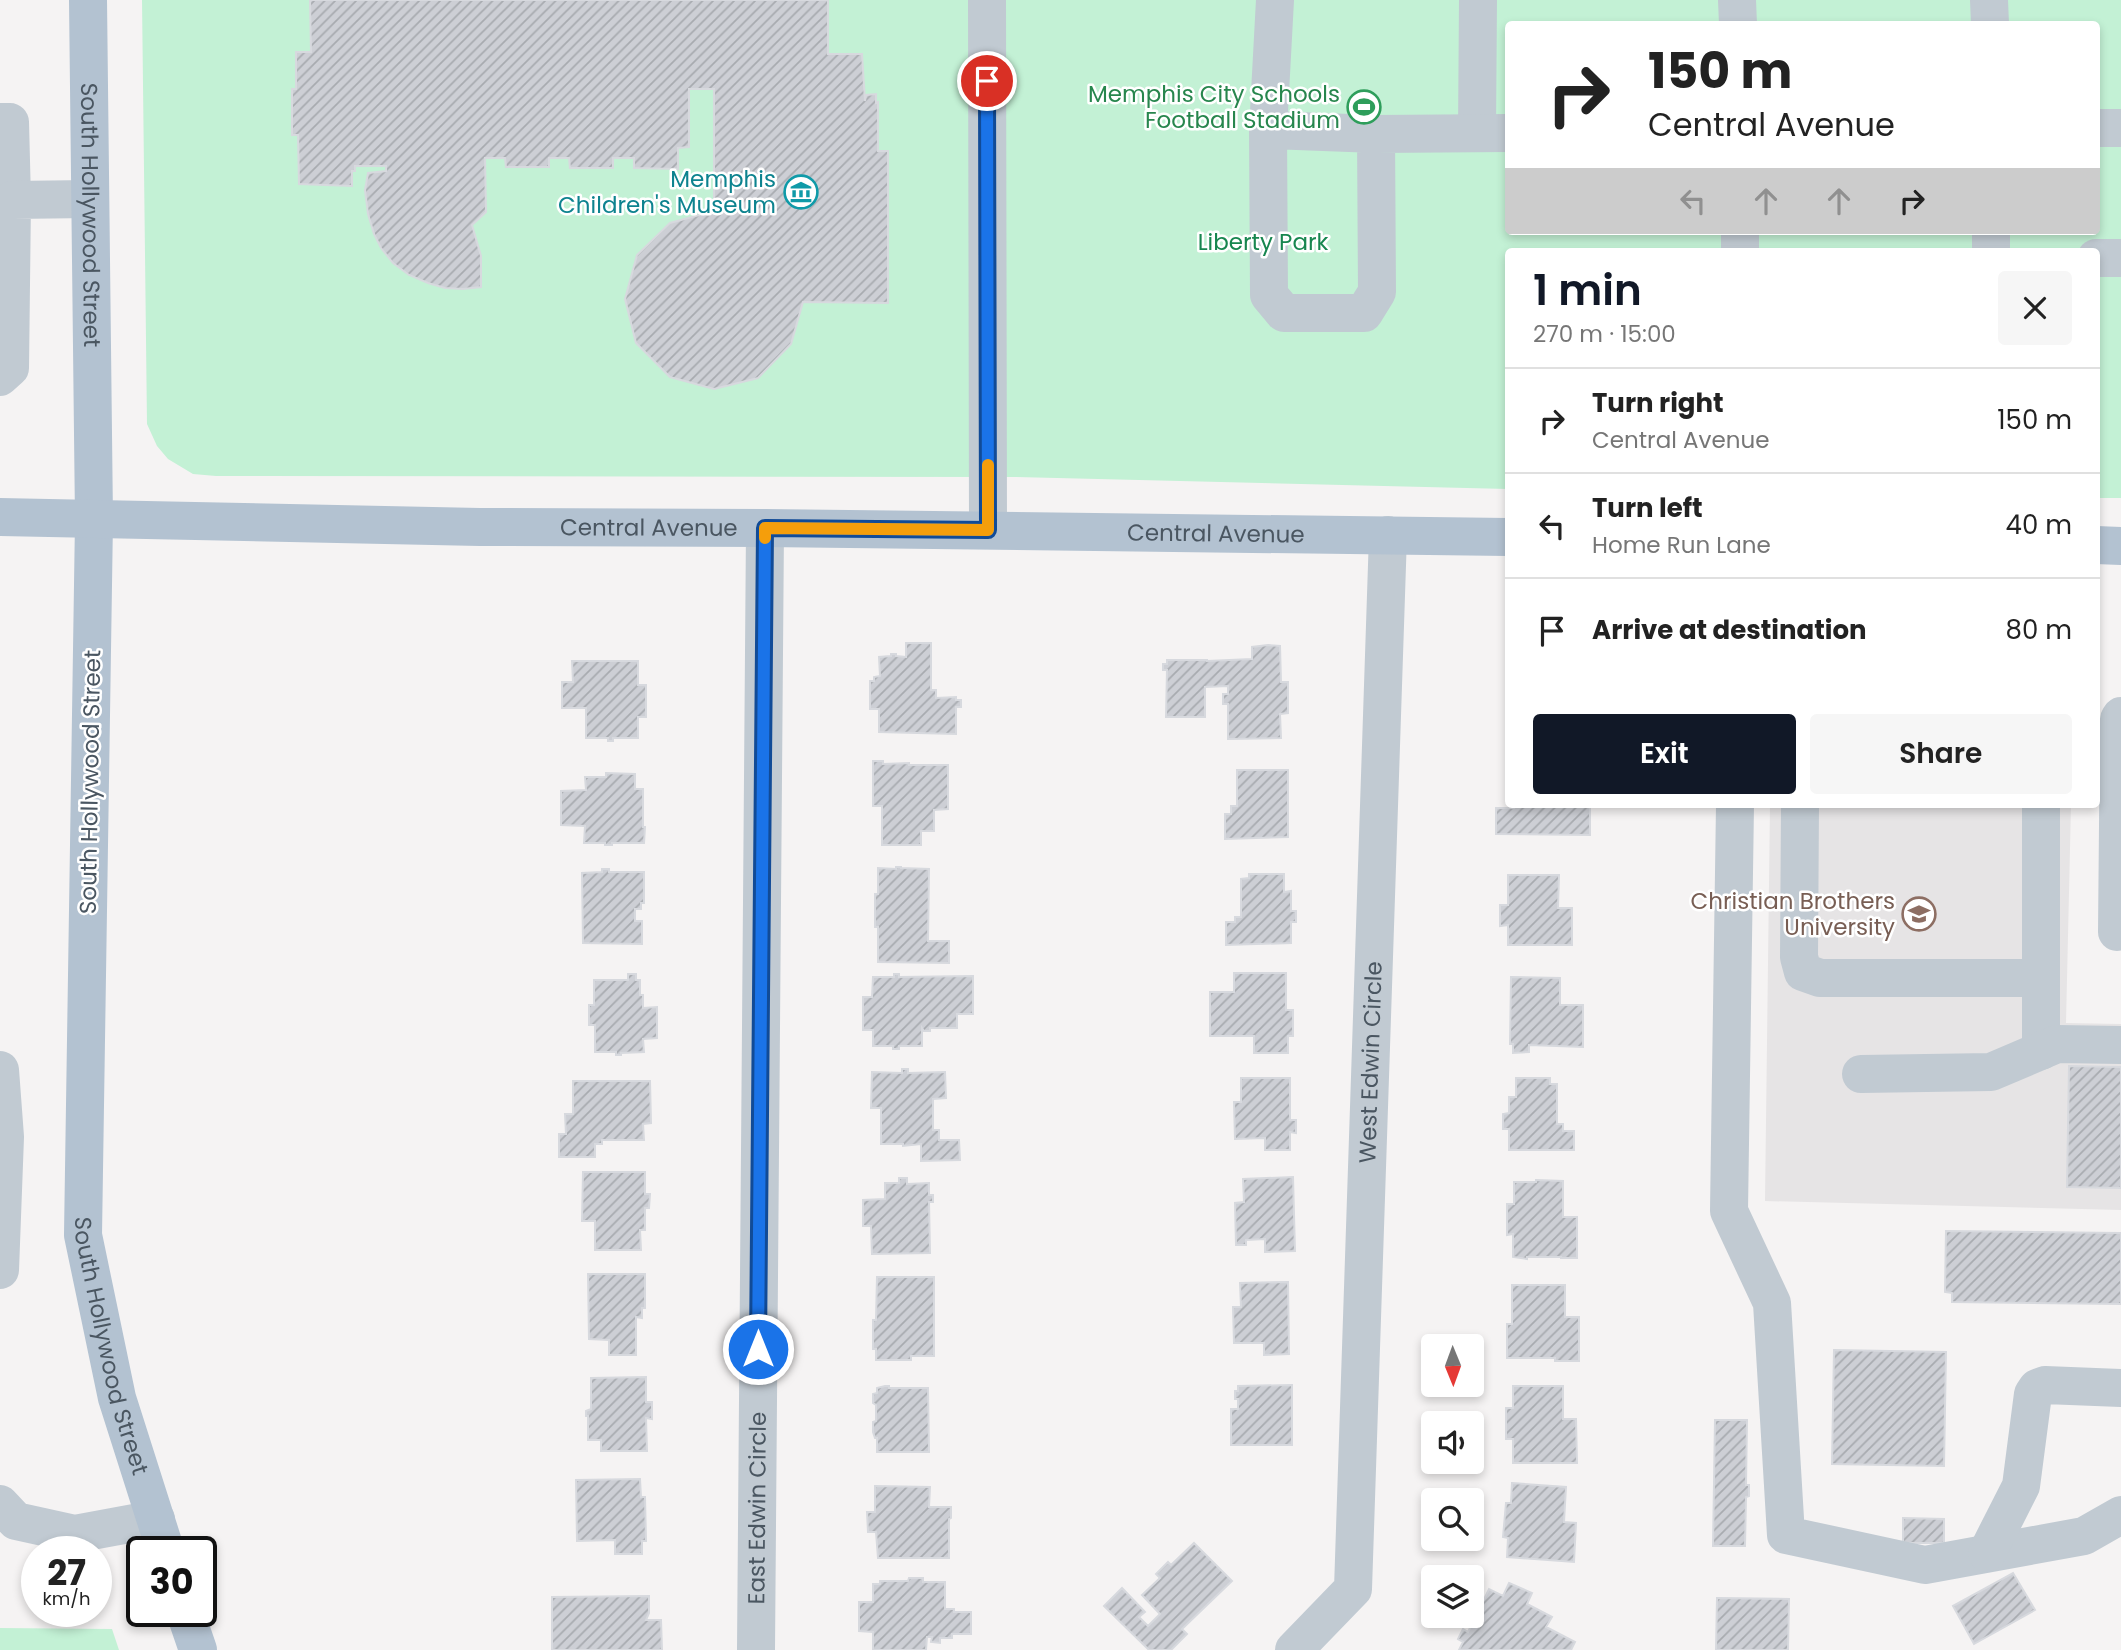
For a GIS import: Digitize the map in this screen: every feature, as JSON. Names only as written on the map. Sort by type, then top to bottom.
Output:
[{"type":"main road","name":"South Hollywood Street","points":[[88,0],[94,520],[83,1235],[117,1398],[161,1536]]},
{"type":"main road","name":"Central Avenue","points":[[0,517],[480,527],[1505,537]]},
{"type":"main road","points":[[2100,545],[2121,546]]},
{"type":"main road","points":[[190,1627],[198,1650]]},
{"type":"street","points":[[987,0],[988,530]]},
{"type":"street","points":[[1275,0],[1268,130],[1269,295],[1284,313],[1364,313],[1377,292],[1376,134]]},
{"type":"street","points":[[1268,130],[1376,134],[1493,133],[1478,0]]},
{"type":"street","points":[[1737,0],[1738,21]]},
{"type":"street","points":[[1989,0],[1990,21]]},
{"type":"street","points":[[0,122],[10,122],[12,200],[10,368],[0,377]]},
{"type":"street","points":[[2100,128],[2121,128]]},
{"type":"street","points":[[12,200],[90,199]]},
{"type":"street","points":[[2100,258],[2121,258]]},
{"type":"street","name":"East Edwin Circle","points":[[756,1650],[765,528]]},
{"type":"street","name":"West Edwin Circle","points":[[1294,1650],[1353,1589],[1388,535]]},
{"type":"street","points":[[2118,932],[2121,716]]},
{"type":"street","points":[[1735,808],[1729,1211],[1772,1303],[1786,1535],[1925,1565],[2084,1536],[2121,1515]]},
{"type":"street","points":[[1800,808],[1798,923],[1799,957],[1803,972],[1820,978],[2041,978]]},
{"type":"street","points":[[2041,808],[2041,1051]]},
{"type":"street","points":[[1861,1074],[1992,1072],[2057,1044],[2121,1045]]},
{"type":"street","points":[[0,1070],[5,1137],[0,1270]]},
{"type":"street","points":[[1987,1553],[2021,1486],[2033,1394],[2037,1388],[2045,1385],[2121,1388]]},
{"type":"street","points":[[0,1504],[16,1521],[75,1534],[161,1536]]},
{"type":"shaded area","name":"Christian Brothers University","points":[[1770,808],[2071,808],[2066,1023],[2121,1024],[2121,1210],[1765,1201]]},
{"type":"green space","name":"Liberty Park","points":[[142,0],[2121,0],[2121,498],[2100,498],[2100,248],[1505,248],[1505,489],[1013,477],[216,476],[193,474],[168,459],[157,446],[147,424]]},
{"type":"green space","points":[[0,1628],[112,1629],[119,1650],[0,1650]]},
{"type":"building","name":"Memphis Children's Museum","points":[[310,0],[828,0],[828,54],[862,54],[865,101],[866,95],[876,94],[876,103],[878,102],[878,151],[888,151],[888,303],[803,302],[791,344],[758,378],[714,389],[670,377],[636,343],[625,299],[637,255],[670,223],[714,211],[714,89],[689,89],[689,147],[678,148],[678,169],[634,168],[634,158],[613,158],[613,168],[570,168],[569,158],[549,158],[549,167],[506,167],[505,158],[485,158],[486,212],[472,225],[481,256],[481,287],[445,288],[409,275],[393,263],[381,248],[368,214],[365,190],[368,173],[386,171],[386,166],[355,166],[355,171],[352,171],[352,186],[299,184],[298,135],[292,135],[292,89],[296,89],[296,52],[311,52]]},
{"type":"building","points":[[906,643],[931,643],[931,690],[936,690],[936,698],[956,697],[956,700],[961,700],[961,707],[956,707],[956,734],[879,732],[879,709],[870,709],[870,681],[880,676],[879,657],[896,654],[906,657]]},
{"type":"building","points":[[1280,646],[1281,682],[1288,682],[1288,713],[1280,714],[1281,738],[1228,739],[1228,704],[1223,704],[1223,694],[1228,694],[1228,686],[1205,687],[1205,717],[1166,717],[1167,670],[1163,670],[1163,664],[1167,664],[1167,660],[1252,659],[1252,647]]},
{"type":"building","points":[[572,661],[638,661],[638,685],[646,685],[646,717],[638,717],[638,738],[613,738],[613,741],[608,741],[608,738],[586,738],[586,708],[562,708],[562,682],[573,682]]},
{"type":"building","points":[[873,761],[883,761],[883,764],[948,765],[948,809],[934,810],[934,831],[921,831],[921,845],[882,845],[882,806],[873,806]]},
{"type":"building","points":[[1237,770],[1288,770],[1288,837],[1225,839],[1225,814],[1231,814],[1231,806],[1237,806]]},
{"type":"building","points":[[606,773],[635,774],[635,789],[643,789],[644,843],[584,843],[585,826],[561,825],[561,791],[586,790],[585,777],[606,777]]},
{"type":"building","points":[[1496,808],[1590,808],[1590,835],[1496,834]]},
{"type":"building","points":[[878,868],[929,869],[928,941],[949,941],[949,963],[878,962],[875,894],[878,894]]},
{"type":"building","points":[[602,869],[609,869],[609,872],[644,872],[644,903],[641,903],[641,909],[635,909],[635,921],[642,921],[642,944],[583,943],[582,873],[602,872]]},
{"type":"building","points":[[1249,874],[1284,874],[1284,892],[1291,891],[1291,911],[1296,911],[1296,922],[1291,922],[1291,943],[1226,945],[1226,922],[1235,922],[1235,917],[1241,917],[1241,879],[1249,878]]},
{"type":"building","points":[[1508,875],[1559,875],[1558,908],[1572,908],[1572,945],[1508,945],[1508,925],[1500,926],[1500,905],[1508,905]]},
{"type":"building","points":[[1234,973],[1286,973],[1286,1010],[1293,1010],[1293,1036],[1288,1036],[1288,1053],[1254,1053],[1254,1036],[1210,1036],[1210,992],[1234,992]]},
{"type":"building","points":[[628,974],[636,974],[636,980],[640,980],[643,1008],[657,1007],[657,1038],[643,1039],[644,1052],[616,1055],[616,1052],[595,1052],[595,1025],[589,1025],[589,1005],[594,1005],[594,980],[628,980]]},
{"type":"building","points":[[894,974],[899,974],[899,977],[973,976],[973,1014],[957,1014],[957,1028],[930,1028],[930,1031],[924,1031],[922,1028],[922,1046],[899,1046],[899,1049],[893,1049],[893,1046],[873,1046],[873,1030],[863,1030],[863,997],[872,997],[873,977],[894,977]]},
{"type":"building","points":[[1511,977],[1560,978],[1560,1005],[1583,1005],[1583,1047],[1529,1045],[1529,1052],[1513,1053],[1513,1044],[1510,1044]]},
{"type":"building","points":[[2069,1066],[2121,1067],[2121,1188],[2067,1187]]},
{"type":"building","points":[[902,1069],[908,1069],[908,1073],[945,1072],[946,1098],[933,1099],[933,1130],[939,1130],[939,1140],[959,1140],[960,1160],[921,1161],[921,1144],[881,1144],[881,1108],[871,1108],[872,1072],[902,1073]]},
{"type":"building","points":[[1241,1078],[1290,1078],[1290,1120],[1296,1120],[1296,1133],[1290,1132],[1290,1150],[1265,1150],[1265,1138],[1235,1139],[1234,1102],[1241,1102]]},
{"type":"building","points":[[1516,1078],[1550,1078],[1550,1084],[1557,1084],[1557,1124],[1563,1124],[1563,1131],[1574,1131],[1574,1150],[1509,1150],[1509,1129],[1503,1129],[1503,1114],[1509,1113],[1509,1097],[1516,1097]]},
{"type":"building","points":[[573,1081],[650,1081],[651,1123],[643,1124],[644,1140],[602,1140],[602,1144],[595,1144],[595,1157],[559,1157],[559,1134],[566,1134],[565,1114],[573,1114]]},
{"type":"building","points":[[583,1172],[645,1172],[645,1194],[650,1194],[649,1208],[645,1208],[645,1230],[640,1230],[641,1250],[595,1250],[595,1221],[582,1221]]},
{"type":"building","points":[[1293,1177],[1295,1251],[1265,1252],[1265,1239],[1246,1240],[1246,1245],[1236,1245],[1235,1203],[1244,1202],[1243,1179]]},
{"type":"building","points":[[899,1178],[907,1178],[907,1184],[929,1183],[929,1195],[933,1195],[933,1202],[929,1202],[930,1253],[872,1254],[871,1226],[863,1226],[863,1200],[885,1199],[885,1183],[899,1183]]},
{"type":"building","points":[[1563,1181],[1563,1217],[1577,1217],[1577,1258],[1513,1257],[1513,1234],[1507,1235],[1507,1204],[1514,1204],[1514,1182]]},
{"type":"building","points":[[1946,1231],[2121,1233],[2121,1304],[1952,1302],[1952,1293],[1945,1292]]},
{"type":"building","points":[[588,1274],[645,1274],[645,1308],[642,1308],[642,1318],[636,1317],[636,1355],[609,1355],[609,1340],[589,1339]]},
{"type":"building","points":[[877,1277],[934,1277],[934,1356],[911,1356],[911,1360],[876,1360],[876,1349],[873,1349],[873,1320],[876,1320]]},
{"type":"building","points":[[1288,1282],[1289,1354],[1264,1355],[1264,1343],[1234,1343],[1233,1307],[1241,1307],[1240,1283]]},
{"type":"building","points":[[1512,1285],[1565,1285],[1565,1317],[1579,1317],[1579,1361],[1507,1358],[1507,1324],[1512,1324]]},
{"type":"building","points":[[1834,1350],[1946,1352],[1944,1466],[1832,1464]]},
{"type":"building","points":[[646,1377],[646,1402],[652,1402],[652,1419],[646,1418],[647,1451],[601,1451],[601,1440],[588,1440],[586,1411],[591,1409],[591,1378]]},
{"type":"building","points":[[1292,1385],[1292,1445],[1231,1445],[1231,1409],[1238,1409],[1235,1391],[1238,1391],[1238,1386]]},
{"type":"building","points":[[1513,1386],[1563,1386],[1563,1419],[1576,1419],[1577,1463],[1513,1463],[1513,1439],[1506,1439],[1506,1408],[1513,1408]]},
{"type":"building","points":[[877,1388],[928,1388],[929,1452],[877,1452],[877,1438],[873,1432],[876,1405],[873,1403],[873,1394],[877,1393]]},
{"type":"building","points":[[1715,1420],[1747,1420],[1746,1485],[1749,1485],[1749,1496],[1746,1497],[1745,1546],[1713,1546]]},
{"type":"building","points":[[640,1479],[641,1497],[645,1497],[646,1541],[642,1541],[642,1554],[615,1554],[615,1540],[577,1541],[576,1480]]},
{"type":"building","points":[[1512,1483],[1566,1487],[1564,1522],[1576,1523],[1574,1562],[1507,1557],[1508,1538],[1503,1537],[1506,1503],[1511,1503]]},
{"type":"building","points":[[875,1486],[930,1487],[929,1507],[951,1507],[949,1558],[878,1558],[876,1532],[868,1532],[867,1512],[875,1512]]},
{"type":"building","points":[[1903,1518],[1944,1519],[1944,1543],[1903,1543]]},
{"type":"building","points":[[1194,1543],[1232,1581],[1182,1629],[1187,1634],[1171,1650],[1149,1650],[1104,1606],[1122,1588],[1145,1612],[1139,1617],[1148,1626],[1160,1614],[1142,1595],[1160,1578],[1156,1574],[1168,1562],[1171,1565]]},
{"type":"building","points":[[2013,1573],[2035,1610],[1974,1644],[1953,1606]]},
{"type":"building","points":[[909,1578],[923,1578],[923,1582],[945,1582],[945,1609],[971,1612],[971,1634],[952,1634],[952,1638],[940,1638],[940,1643],[931,1642],[932,1637],[927,1637],[926,1650],[873,1650],[873,1632],[859,1631],[859,1602],[873,1602],[873,1584],[880,1584],[880,1581],[908,1581]]},
{"type":"building","points":[[1509,1583],[1532,1593],[1527,1604],[1552,1617],[1546,1627],[1575,1642],[1571,1650],[1459,1650],[1463,1642],[1458,1639],[1463,1629],[1468,1632],[1470,1628],[1484,1628],[1484,1599],[1489,1589],[1503,1596]]},
{"type":"building","points":[[649,1596],[649,1613],[646,1620],[661,1620],[662,1650],[552,1650],[552,1597]]},
{"type":"building","points":[[1717,1598],[1789,1599],[1788,1650],[1716,1650]]},
{"type":"slow traffic","points":[[765,538],[765,528],[988,530],[988,465]]},
{"type":"place","name":"Memphis City Schools Football Stadium","points":[[1364,107]]},
{"type":"place","name":"Memphis Children's Museum","points":[[801,192]]},
{"type":"place","name":"Christian Brothers University","points":[[1919,914]]},
{"type":"route","points":[[758,1349],[765,528],[988,530],[987,81]]}]
